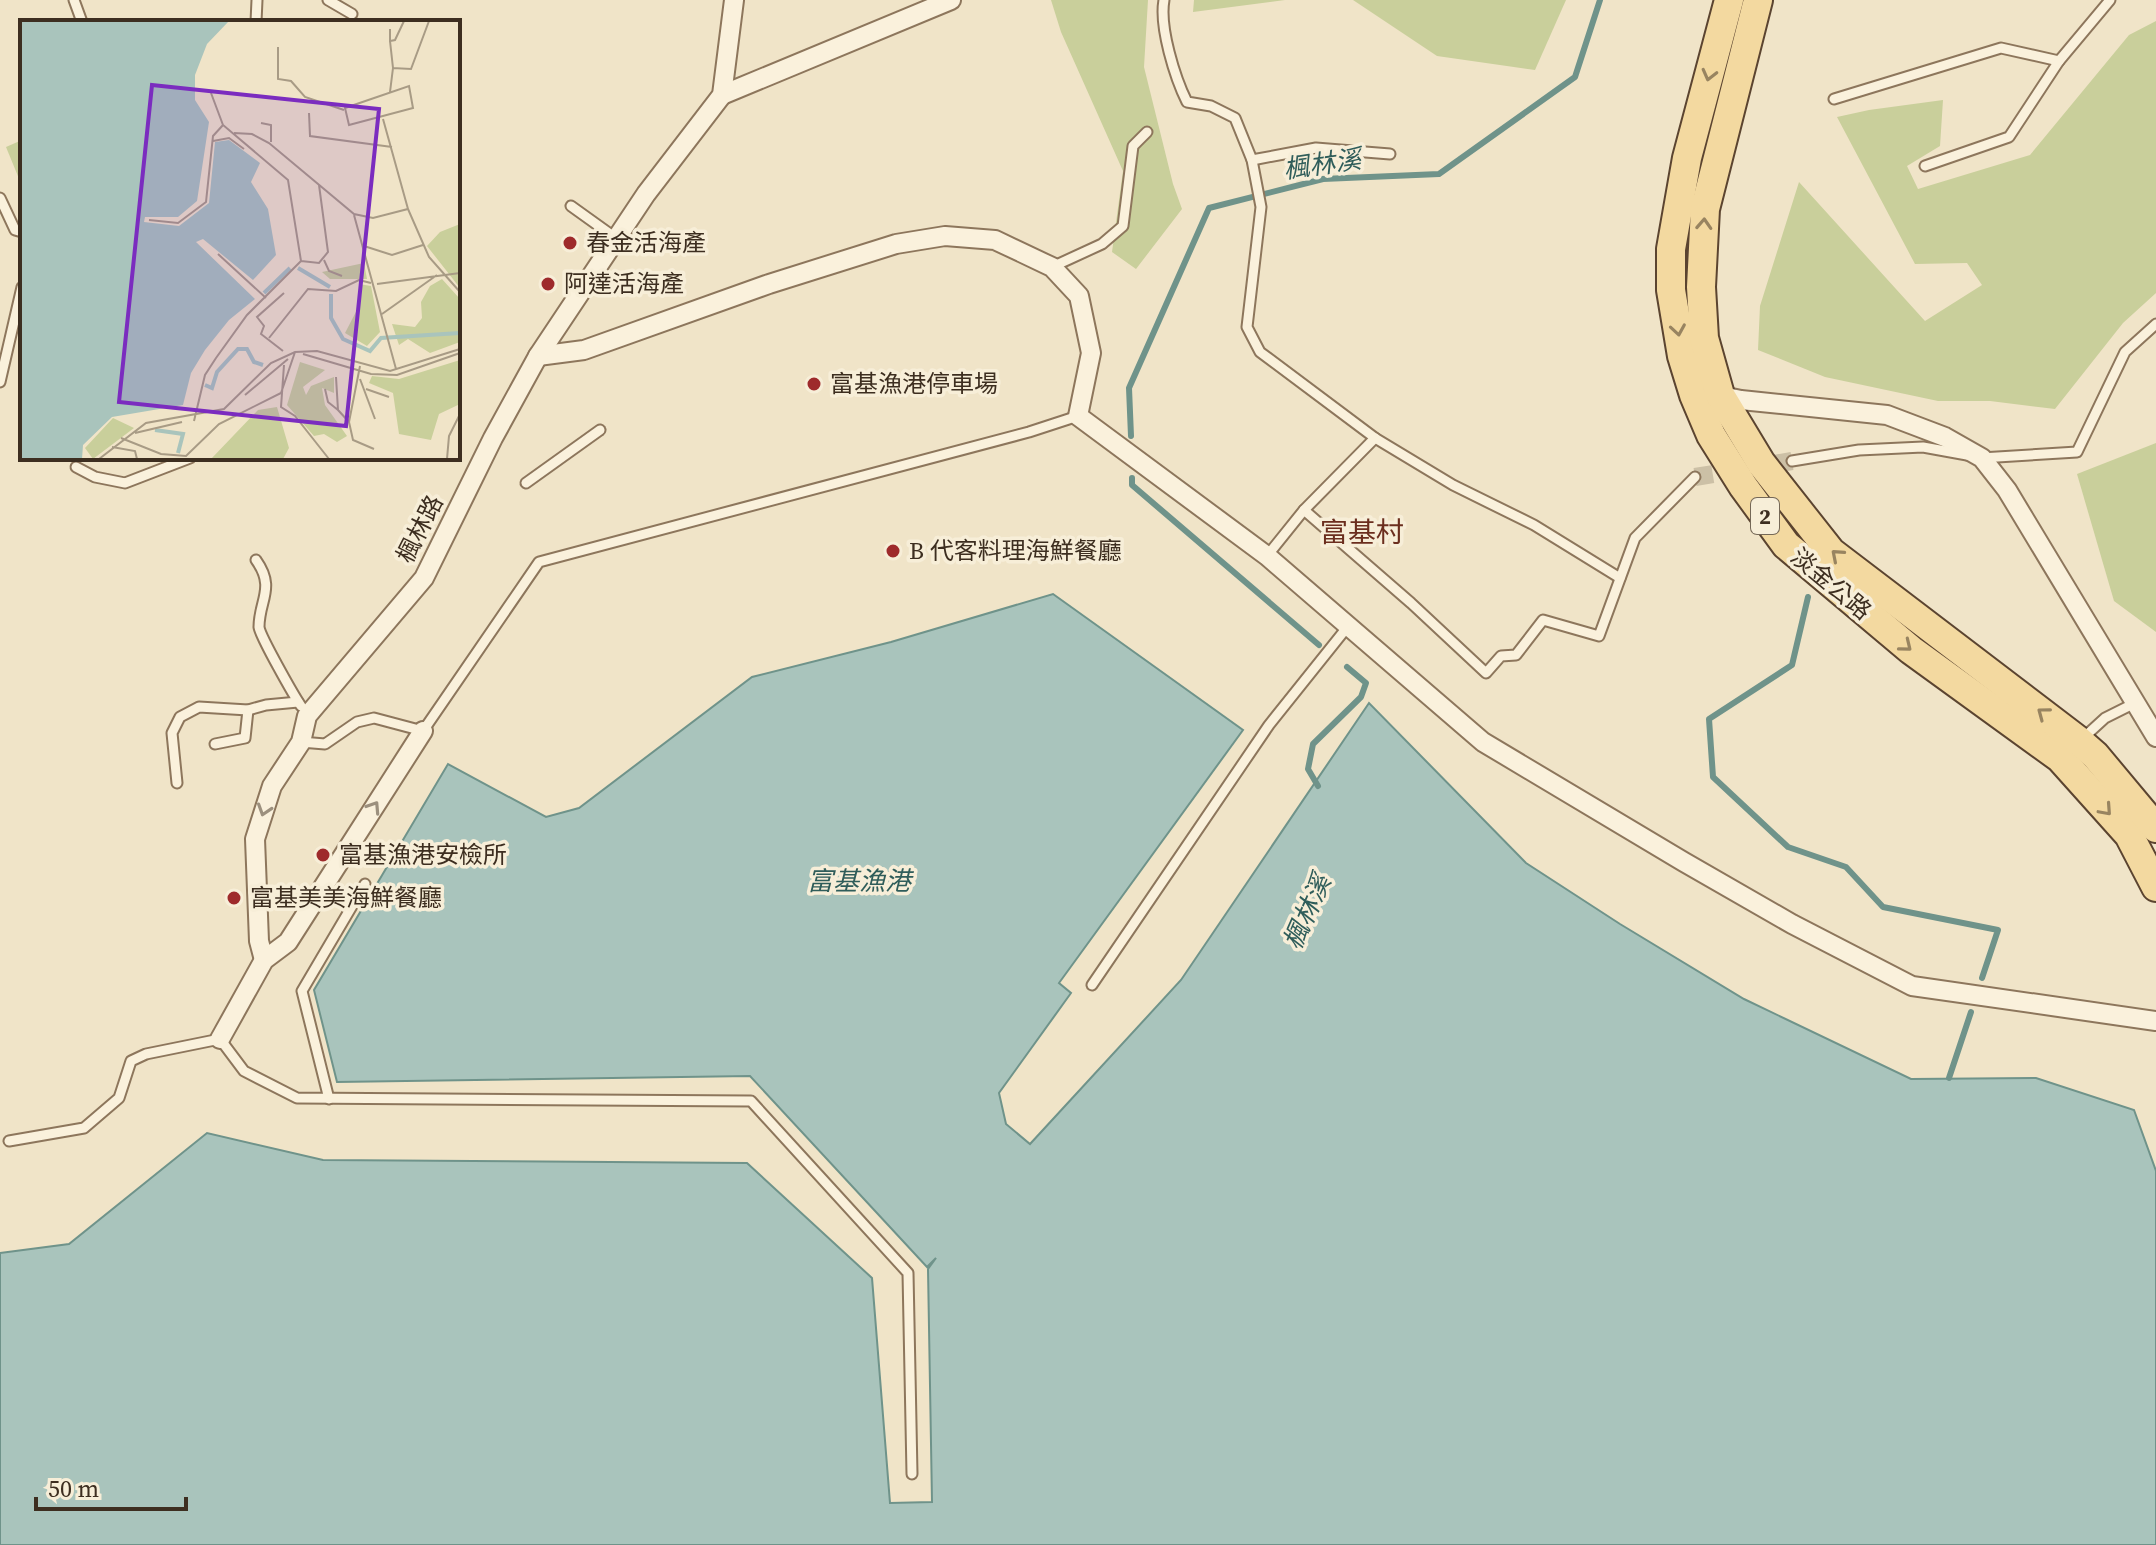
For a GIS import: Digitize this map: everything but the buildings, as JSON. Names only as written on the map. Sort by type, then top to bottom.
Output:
[{"type":"main road","name":"淡金公路","points":[[1729,0],[1687,158],[1671,249],[1671,290],[1682,356],[1707,395],[1831,552],[2069,750],[2129,835],[2156,887]]},
{"type":"main road","name":"淡金公路","points":[[1707,395],[1701,287],[1705,209],[1758,0]]},
{"type":"main road","name":"淡金公路","points":[[2069,750],[2095,755],[2156,828]]},
{"type":"street","points":[[722,95],[734,0]]},
{"type":"street","points":[[722,95],[941,2]]},
{"type":"street","name":"楓林路","points":[[264,960],[259,941],[255,839],[272,786],[301,742],[302,709],[424,578],[493,438],[538,356],[646,194],[722,95]]},
{"type":"street","points":[[538,356],[584,350],[769,284],[896,244],[945,236],[995,240],[1052,267],[1079,296],[1091,353],[1078,416],[1267,556],[1483,742],[1792,924],[1912,986],[2156,1021]]},
{"type":"street","points":[[1707,395],[1887,415],[1945,437],[1982,458],[2007,490],[2156,737]]},
{"type":"street","points":[[220,1039],[264,960],[288,942],[423,731]]},
{"type":"lane","points":[[74,0],[81,20]]},
{"type":"lane","points":[[256,20],[257,0]]},
{"type":"lane","points":[[328,0],[352,14]]},
{"type":"lane","points":[[1164,0],[1162,12],[1176,81],[1187,102],[1211,106],[1235,118],[1252,160],[1261,207],[1247,327],[1260,352],[1375,438],[1453,485],[1534,525],[1620,578]]},
{"type":"lane","points":[[1925,166],[2009,137],[2059,61],[2110,0]]},
{"type":"lane","points":[[1834,99],[2001,48],[2059,61]]},
{"type":"lane","points":[[1052,267],[1102,244],[1123,226],[1133,146],[1147,132]]},
{"type":"lane","points":[[1252,160],[1316,148],[1390,154]]},
{"type":"lane","points":[[0,198],[15,230],[20,231]]},
{"type":"lane","points":[[571,206],[617,239]]},
{"type":"lane","points":[[0,382],[20,296]]},
{"type":"lane","points":[[1792,461],[1859,450],[1923,447],[1982,458],[2077,452],[2125,352],[2156,324]]},
{"type":"lane","points":[[301,742],[325,744],[357,722],[374,718],[423,731],[539,562],[1029,432],[1078,416]]},
{"type":"lane","points":[[526,483],[600,430]]},
{"type":"lane","points":[[1267,556],[1304,510],[1375,438]]},
{"type":"lane","points":[[76,467],[95,477],[125,483],[185,460]]},
{"type":"lane","points":[[1304,510],[1486,673],[1501,656],[1516,655],[1543,620],[1599,636],[1635,538],[1695,477]]},
{"type":"lane","points":[[256,560],[264,571],[266,590],[259,630],[302,709]]},
{"type":"lane","points":[[1092,985],[1269,725],[1349,625]]},
{"type":"lane","points":[[2069,750],[2105,718],[2135,703]]},
{"type":"lane","points":[[177,783],[172,733],[180,717],[199,707],[248,710],[266,705],[302,709]]},
{"type":"lane","points":[[215,744],[245,738],[248,710]]},
{"type":"lane","points":[[329,1099],[302,991],[365,884]]},
{"type":"lane","points":[[9,1141],[84,1128],[119,1098],[131,1061],[146,1054],[220,1039],[244,1071],[297,1098],[751,1101],[908,1273],[912,1474]]},
{"type":"green space","points":[[1051,0],[1148,0],[1144,67],[1182,209],[1136,269],[1112,252],[1123,171],[1061,32]]},
{"type":"green space","points":[[1194,0],[1285,0],[1193,12]]},
{"type":"green space","points":[[1353,0],[1566,0],[1535,70],[1437,56]]},
{"type":"green space","points":[[2156,21],[2156,293],[2123,323],[2055,409],[1990,401],[1938,401],[1825,377],[1758,350],[1760,306],[1799,182],[1925,321],[1982,285],[1967,263],[1915,264],[1837,117],[1943,100],[1940,146],[1907,166],[1918,189],[2030,155],[2129,35]]},
{"type":"green space","points":[[20,141],[20,181],[6,147]]},
{"type":"green space","points":[[2156,443],[2156,632],[2114,601],[2077,474]]},
{"type":"water","name":"富基漁港","points":[[1053,594],[1243,730],[1059,983],[1071,993],[999,1093],[1006,1124],[1030,1144],[1181,980],[1369,703],[1526,863],[1744,999],[1911,1079],[2036,1078],[2134,1110],[2156,1171],[2156,1545],[0,1545],[0,1253],[69,1244],[207,1133],[323,1160],[747,1163],[872,1278],[890,1503],[932,1502],[928,1269],[936,1258],[927,1267],[750,1076],[337,1082],[314,990],[448,764],[546,817],[579,808],[752,677],[891,642]]},
{"type":"waterway","name":"楓林溪","points":[[1131,436],[1129,388],[1209,208],[1323,179],[1439,174],[1575,77],[1600,0]]},
{"type":"waterway","name":"楓林溪","points":[[1132,478],[1132,485],[1319,645]]},
{"type":"waterway","points":[[1808,597],[1792,665],[1709,719],[1713,777],[1788,847],[1846,867],[1883,907],[1998,930],[1982,978]]},
{"type":"waterway","name":"楓林溪","points":[[1318,786],[1308,769],[1313,744],[1361,697],[1366,683],[1347,667]]},
{"type":"waterway","points":[[1949,1078],[1971,1012]]},
{"type":"tunnel","points":[[1695,477],[1792,461]]},
{"type":"place","name":"春金活海產","points":[[570,243]]},
{"type":"place","name":"阿達活海產","points":[[548,284]]},
{"type":"place","name":"富基漁港停車場","points":[[814,384]]},
{"type":"place","name":"B 代客料理海鮮餐廳","points":[[893,551]]},
{"type":"place","name":"富基漁港安檢所","points":[[323,855]]},
{"type":"place","name":"富基美美海鮮餐廳","points":[[234,898]]},
{"type":"district","name":"富基村","points":[[1362,532]]}]
